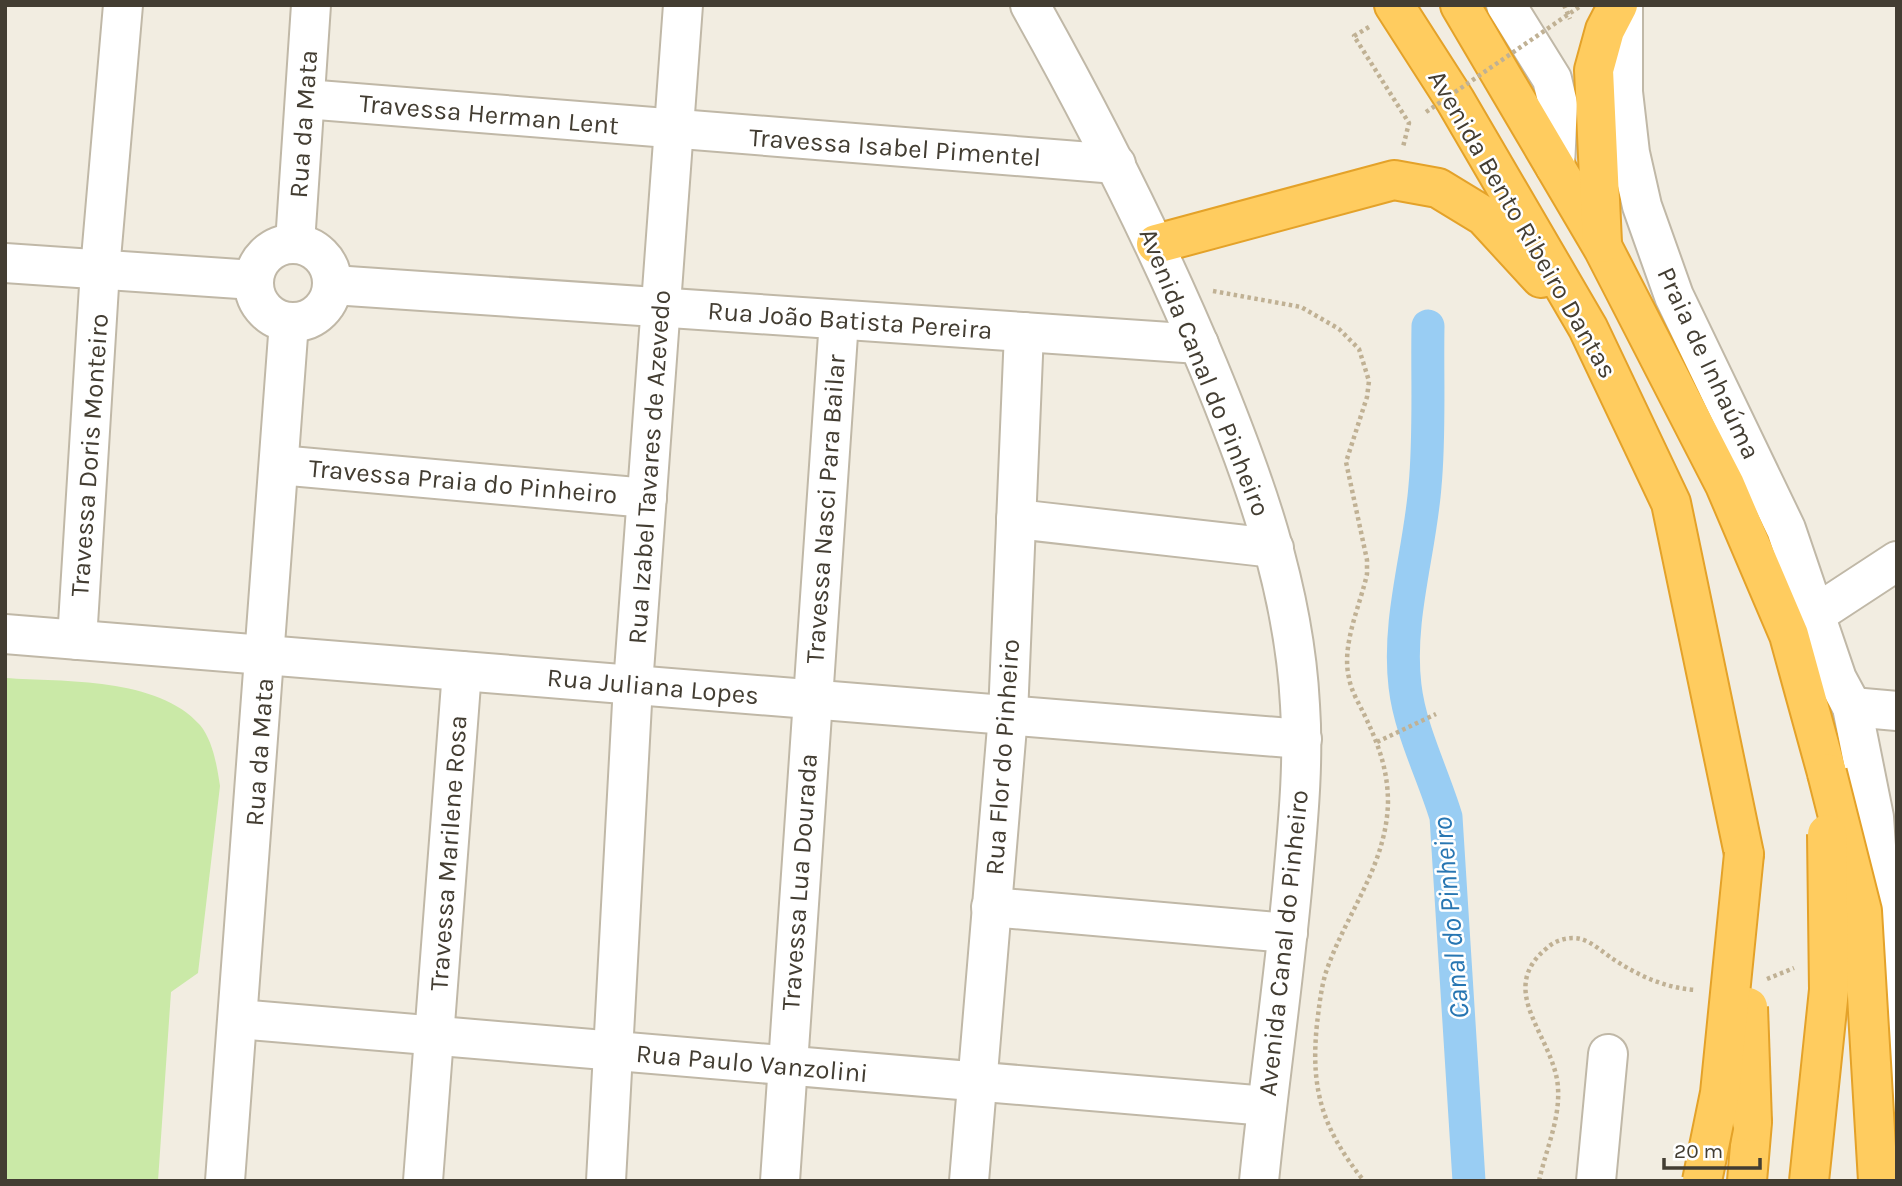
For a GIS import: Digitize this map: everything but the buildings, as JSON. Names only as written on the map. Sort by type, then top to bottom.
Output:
[{"type":"highway","name":"Avenida Bento Ribeiro Dantas","points":[[1460,5],[1603,248],[1725,485],[1789,635],[1827,772]]},
{"type":"highway","points":[[1603,248],[1594,70],[1605,30],[1621,5]]},
{"type":"highway","name":"Avenida Bento Ribeiro Dantas","points":[[1386,21],[1455,100],[1588,328],[1671,503],[1744,854]]},
{"type":"highway","points":[[1156,244],[1394,180],[1438,188],[1484,216],[1588,328]]},
{"type":"highway","points":[[1810,1181],[1829,990],[1827,772]]},
{"type":"highway","points":[[1827,772],[1862,911],[1878,1181]]},
{"type":"highway","points":[[1702,1181],[1720,1093],[1744,854]]},
{"type":"highway","points":[[1744,854],[1752,1122],[1747,1181]]},
{"type":"street","name":"Travessa Doris Monteiro","points":[[77,640],[100,270],[123,5]]},
{"type":"street","name":"Rua da Mata","points":[[295,243],[311,5]]},
{"type":"street","name":"Rua Izabel Tavares de Azevedo","points":[[606,1181],[633,685],[683,5]]},
{"type":"street","name":"Avenida Canal do Pinheiro","points":[[1030,5],[1156,244],[1248,467],[1274,548],[1295,657],[1302,739],[1288,933],[1259,1181]]},
{"type":"street","points":[[1506,5],[1552,79],[1558,104],[1555,166]]},
{"type":"street","name":"Praia de Inhaúma","points":[[1621,5],[1623,92],[1630,153],[1642,206],[1674,296],[1786,529],[1813,615],[1837,679],[1852,707],[1885,820],[1897,1151]]},
{"type":"street","name":"Travessa Herman Lent","points":[[305,99],[674,130]]},
{"type":"street","name":"Travessa Isabel Pimentel","points":[[674,130],[1116,164]]},
{"type":"street","points":[[295,243],[307,245],[327,261],[333,285],[330,298],[314,316],[289,322],[278,319],[259,303],[254,280],[263,258],[272,250],[295,243]]},
{"type":"street","points":[[5,263],[254,280]]},
{"type":"street","name":"Rua João Batista Pereira","points":[[333,285],[1199,344]]},
{"type":"street","name":"Travessa Nasci Para Bailar","points":[[811,699],[839,320]]},
{"type":"street","name":"Rua da Mata","points":[[225,1181],[267,655],[289,322]]},
{"type":"street","name":"Rua Flor do Pinheiro","points":[[969,1181],[1008,715],[1024,332]]},
{"type":"street","name":"Travessa Praia do Pinheiro","points":[[279,464],[647,498]]},
{"type":"street","points":[[1016,519],[1274,548]]},
{"type":"street","points":[[1813,615],[1897,561]]},
{"type":"street","name":"Rua Juliana Lopes","points":[[5,634],[1302,739]]},
{"type":"street","name":"Travessa Marilene Rosa","points":[[423,1181],[462,671]]},
{"type":"street","name":"Travessa Lua Dourada","points":[[780,1181],[811,699]]},
{"type":"street","points":[[1852,707],[1897,711]]},
{"type":"street","points":[[991,907],[1288,933]]},
{"type":"street","name":"Rua Paulo Vanzolini","points":[[238,1019],[1267,1106]]},
{"type":"street","points":[[1596,1181],[1608,1054]]},
{"type":"path","points":[[1419,101],[1426,112],[1582,5]]},
{"type":"path","points":[[1386,21],[1371,25],[1354,36],[1409,123]]},
{"type":"path","points":[[1173,284],[1301,307],[1339,329],[1359,349],[1368,381],[1367,397],[1346,462],[1366,546],[1367,574],[1347,663],[1353,691],[1377,742],[1387,771],[1386,836],[1371,878],[1326,972],[1315,1043],[1316,1079],[1321,1110],[1334,1139],[1364,1181]]},
{"type":"path","points":[[1377,742],[1436,714]]},
{"type":"path","points":[[1539,1181],[1559,1111],[1554,1060],[1527,1008],[1523,989],[1527,972],[1540,953],[1556,940],[1581,939],[1648,979],[1676,989],[1702,990]]},
{"type":"path","points":[[1755,982],[1804,964]]},
{"type":"green space","points":[[5,678],[109,685],[160,698],[182,709],[200,725],[214,754],[220,786],[198,973],[171,992],[158,1181],[5,1181]]},
{"type":"waterway","name":"Canal do Pinheiro","points":[[1428,326],[1427,466],[1406,611],[1403,661],[1412,719],[1446,817],[1469,1181]]}]
